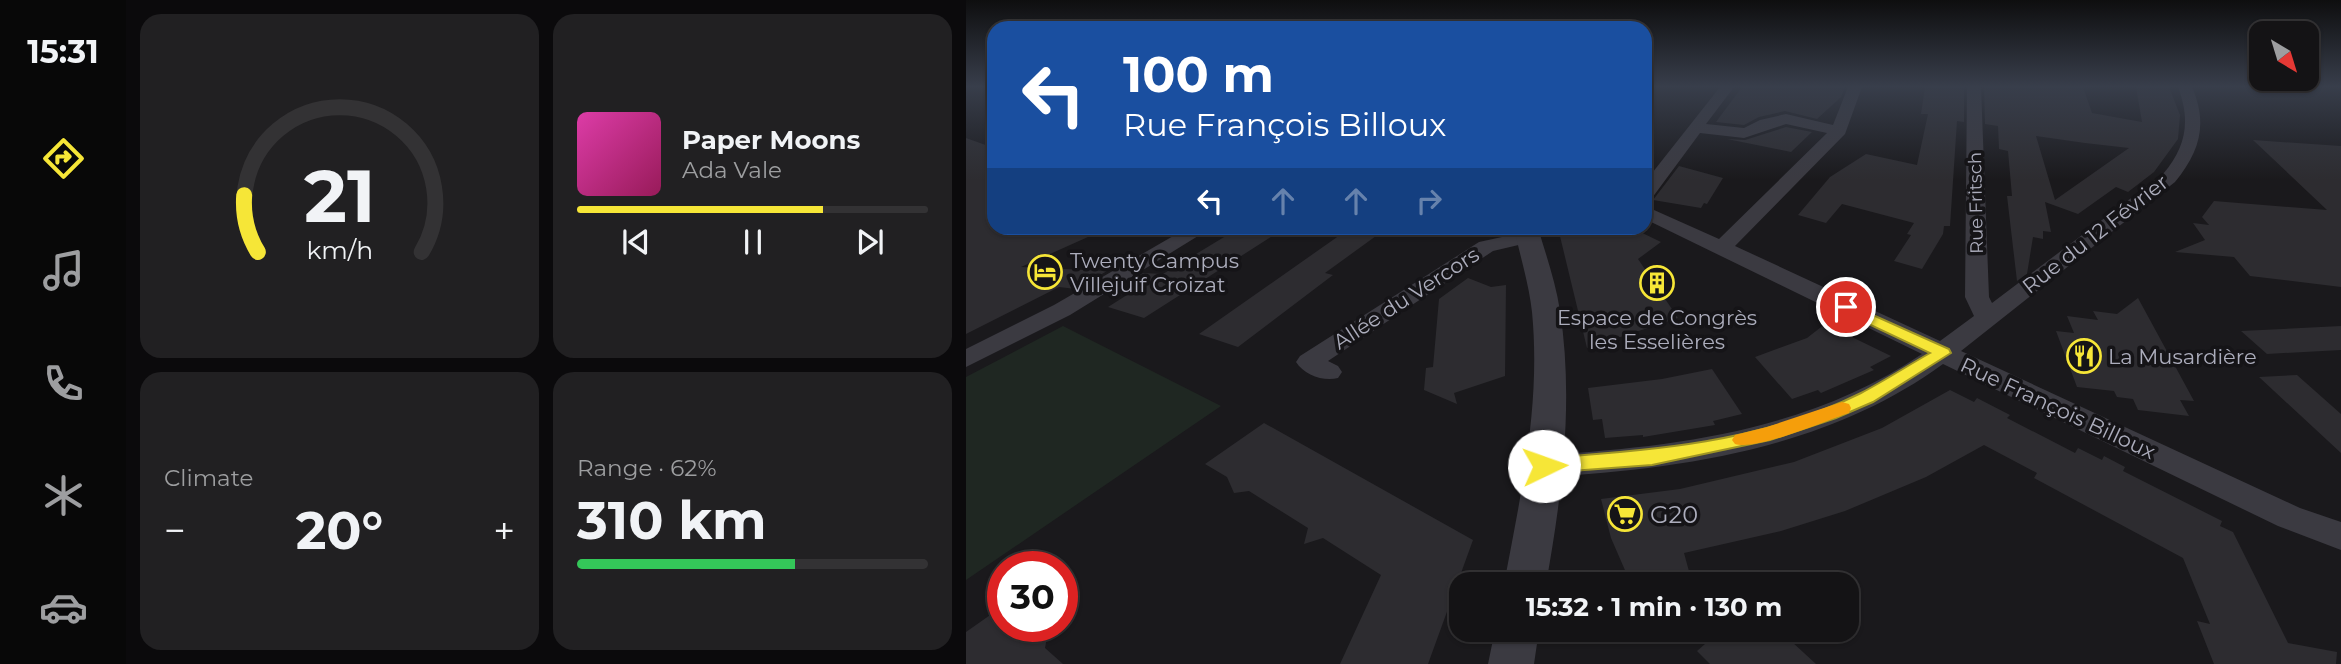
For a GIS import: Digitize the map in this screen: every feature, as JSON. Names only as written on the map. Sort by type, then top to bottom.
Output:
[{"type":"street","points":[[1652,185],[1703,118]]},
{"type":"street","points":[[1721,248],[1839,131],[1844,118]]},
{"type":"street","name":"Rue Fritsch","points":[[1974,118],[1977,298],[1987,318]]},
{"type":"street","name":"Rue du 12 Février","points":[[1544,466],[1652,458],[1770,433],[1830,414],[1867,398],[1943,353],[2169,178],[2178,168],[2195,133],[2194,118]]},
{"type":"street","points":[[1695,128],[1744,134],[1755,131],[1766,123],[1786,119],[1839,131]]},
{"type":"street","name":"Rue François Billoux","points":[[1652,215],[2331,533]]},
{"type":"street","points":[[966,359],[1062,310],[1189,235]]},
{"type":"street","name":"Allée du Vercors","points":[[1329,372],[1309,362],[1486,246],[1518,235]]},
{"type":"street","points":[[1527,572],[1544,466],[1549,362],[1546,312],[1528,235]]},
{"type":"street","points":[[1511,664],[1515,642]]},
{"type":"shaded area","points":[[1063,326],[1221,406],[1008,551],[987,551],[987,566],[966,580],[966,377]]},
{"type":"building","points":[[1719,118],[1757,118],[1744,125],[1716,122]]},
{"type":"building","points":[[1927,118],[1964,118],[1964,122],[1957,121],[1950,226],[1944,226],[1943,234],[1922,269],[1894,261],[1911,235],[1907,234],[1914,223],[1842,204],[1826,223],[1798,215],[1830,177],[1866,154],[1917,165]]},
{"type":"building","points":[[1985,118],[2120,118],[2142,122],[2141,118],[2180,118],[2178,139],[2154,172],[2128,192],[2116,187],[2078,214],[2045,202],[2051,232],[2043,231],[2043,239],[2033,237],[2027,274],[2017,281],[2007,196],[2012,196],[2008,151],[1999,149],[1998,126],[1985,124]],"holes":[[[2036,136],[2085,143],[2129,148],[2055,200]]]},
{"type":"building","points":[[1786,127],[1812,132],[1791,152],[1727,139],[1745,140]]},
{"type":"building","points":[[966,138],[987,146],[987,235],[1092,235],[1021,267],[1107,271],[1076,289],[1059,287],[966,334]]},
{"type":"building","points":[[2253,140],[2341,146],[2341,287],[2250,276],[2234,257],[2175,252],[2205,240],[2193,223],[2209,225],[2202,217],[2214,201],[2327,210]]},
{"type":"building","points":[[1679,166],[1723,178],[1707,204],[1704,203],[1701,208],[1653,200]]},
{"type":"building","points":[[1227,235],[1274,235],[1144,318],[1108,307],[1127,295],[1110,293],[1143,273],[1163,274]]},
{"type":"building","points":[[1340,235],[1377,235],[1325,273],[1333,275],[1238,347],[1199,334]]},
{"type":"building","name":"Espace de Congrès les Esselières","points":[[1560,235],[1646,235],[1661,242],[1638,259],[1678,318],[1587,348]]},
{"type":"building","points":[[1468,278],[1491,287],[1506,285],[1505,376],[1454,393],[1457,404],[1424,390],[1426,368],[1433,367],[1439,299]]},
{"type":"building","points":[[2138,298],[2194,401],[2180,400],[2189,416],[2138,410],[2133,399],[2117,397],[2114,391],[2077,387],[2056,331],[2074,333],[2067,316],[2098,320],[2093,311],[2117,314]]},
{"type":"building","points":[[1825,324],[1891,356],[1870,367],[1874,370],[1821,393],[1818,390],[1792,399],[1755,357],[1807,338]]},
{"type":"building","points":[[2341,326],[2341,350],[2267,354],[2241,331]]},
{"type":"building","points":[[1712,369],[1742,414],[1713,421],[1715,425],[1643,437],[1605,438],[1602,419],[1593,420],[1588,388],[1662,379]]},
{"type":"building","points":[[2297,375],[2341,414],[2341,453],[2259,377]]},
{"type":"building","points":[[1950,390],[1974,402],[1977,398],[2010,415],[2007,418],[2075,453],[2078,448],[2102,460],[2104,456],[2125,467],[2123,471],[2222,521],[2220,526],[2233,532],[2288,643],[2337,652],[2336,664],[2214,664],[2197,621],[2210,624],[2183,558],[2034,478],[2037,473],[1984,445],[1926,477],[1845,511],[1781,531],[1684,553],[1689,572],[1626,572],[1611,538],[1601,499],[1680,489],[1794,462],[1882,428]]},
{"type":"building","points":[[1264,423],[1473,540],[1461,572],[1449,572],[1449,606],[1428,664],[1340,664],[1381,575],[1323,538],[1304,544],[1308,528],[1249,491],[1234,493],[1227,477],[1205,464]]},
{"type":"building","points":[[987,617],[987,642],[1046,642],[1045,648],[1063,664],[966,664],[966,632]]},
{"type":"building","points":[[1707,642],[1792,642],[1816,664],[1710,664],[1697,651]]},
{"type":"slow traffic","points":[[1742,440],[1842,408]]},
{"type":"place","name":"Twenty Campus Villejuif Croizat","points":[[1045,272]]},
{"type":"place","name":"Espace de Congrès les Esselières","points":[[1657,283]]},
{"type":"place","name":"La Musardière","points":[[2084,356]]},
{"type":"place","name":"G20","points":[[1625,514]]},
{"type":"route","points":[[1544,466],[1652,458],[1770,433],[1830,414],[1867,398],[1943,353],[1846,307]]}]
